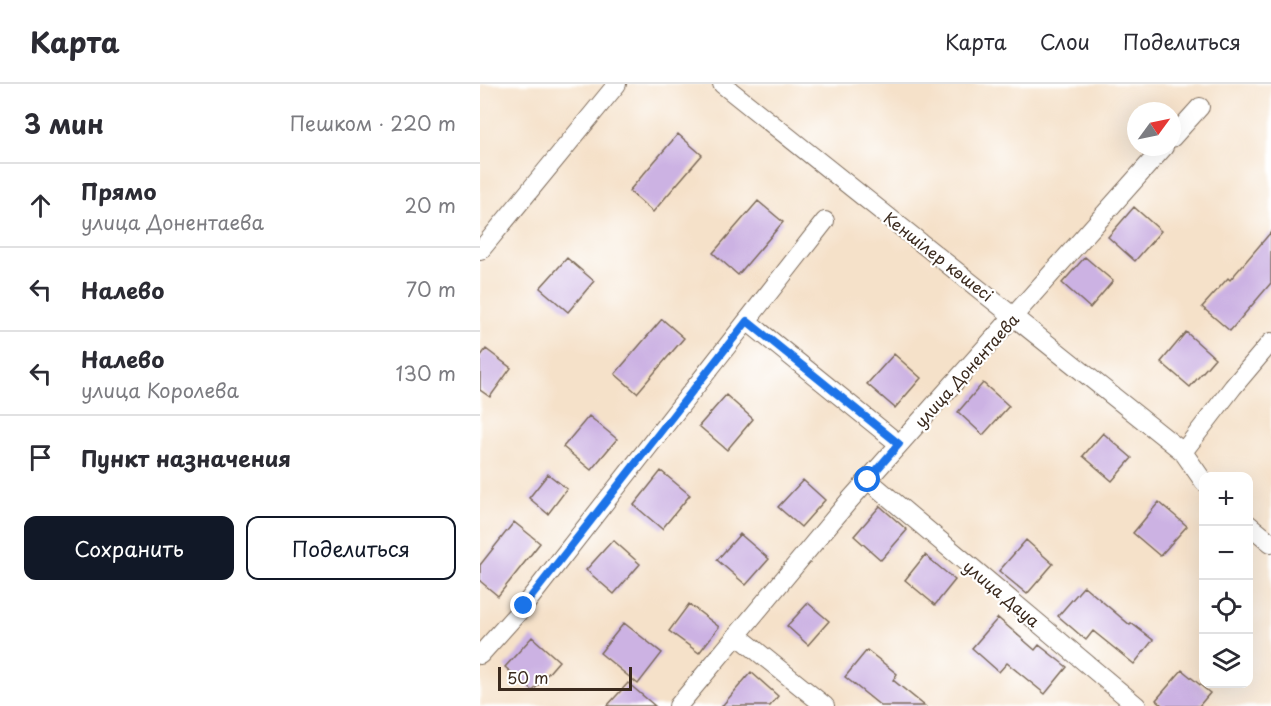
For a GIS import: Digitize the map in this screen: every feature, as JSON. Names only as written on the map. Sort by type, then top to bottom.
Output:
[{"type":"street","points":[[480,251],[617,84]]},
{"type":"street","name":"Кеншілер көшесі","points":[[722,84],[1183,452],[1199,476]]},
{"type":"street","points":[[1181,128],[1200,107]]},
{"type":"street","name":"улица Донентаева","points":[[678,706],[899,444],[1156,156]]},
{"type":"street","points":[[483,645],[524,606],[825,221]]},
{"type":"street","points":[[747,321],[899,444]]},
{"type":"street","points":[[1183,452],[1271,342]]},
{"type":"street","name":"улица Дауа","points":[[868,480],[1137,706]]},
{"type":"street","points":[[1250,526],[1271,543]]},
{"type":"street","points":[[737,635],[825,706]]},
{"type":"building","points":[[678,134],[702,155],[653,212],[629,191]]},
{"type":"building","points":[[758,201],[783,222],[738,275],[713,253]]},
{"type":"building","points":[[1134,207],[1161,231],[1135,261],[1108,237]]},
{"type":"building","points":[[1271,232],[1271,283],[1230,331],[1202,307],[1228,278],[1230,280]]},
{"type":"building","points":[[1085,257],[1113,281],[1090,308],[1062,283]]},
{"type":"building","points":[[567,258],[594,281],[568,312],[540,288]]},
{"type":"building","points":[[662,319],[684,338],[637,393],[615,374]]},
{"type":"building","points":[[1186,332],[1215,358],[1190,387],[1161,362]]},
{"type":"building","points":[[486,349],[511,368],[490,397],[480,390],[480,357]]},
{"type":"building","points":[[894,354],[921,378],[895,408],[867,384]]},
{"type":"building","points":[[983,383],[1009,406],[983,435],[958,412]]},
{"type":"building","points":[[726,395],[753,419],[727,450],[699,426]]},
{"type":"building","points":[[589,416],[617,439],[591,470],[563,447]]},
{"type":"building","points":[[1103,433],[1132,458],[1112,481],[1083,456]]},
{"type":"building","points":[[661,471],[690,495],[662,529],[634,505]]},
{"type":"building","points":[[548,474],[567,489],[548,514],[529,498]]},
{"type":"building","points":[[803,480],[825,500],[801,527],[778,507]]},
{"type":"building","points":[[1159,502],[1187,526],[1160,556],[1133,533]]},
{"type":"building","points":[[880,506],[907,530],[881,560],[854,536]]},
{"type":"building","points":[[514,522],[540,543],[498,596],[480,581],[480,565]]},
{"type":"building","points":[[740,534],[769,559],[746,585],[717,560]]},
{"type":"building","points":[[613,540],[640,564],[614,594],[586,570]]},
{"type":"building","points":[[1026,540],[1053,564],[1027,594],[999,571]]},
{"type":"building","points":[[925,555],[955,580],[935,605],[905,580]]},
{"type":"building","points":[[1084,586],[1130,625],[1131,623],[1153,640],[1134,664],[1093,631],[1086,640],[1058,616]]},
{"type":"building","points":[[808,603],[829,621],[808,645],[787,626]]},
{"type":"building","points":[[689,604],[719,627],[699,653],[669,631]]},
{"type":"building","points":[[998,618],[1035,650],[1039,645],[1067,667],[1045,694],[1007,663],[999,672],[972,648]]},
{"type":"building","points":[[624,623],[662,653],[638,684],[600,653]]},
{"type":"building","points":[[532,637],[559,661],[533,691],[505,667]]},
{"type":"building","points":[[867,650],[897,674],[893,680],[925,706],[881,706],[845,677]]},
{"type":"building","points":[[1182,670],[1199,684],[1199,688],[1204,688],[1210,693],[1199,706],[1163,706],[1156,700]]},
{"type":"building","points":[[751,672],[778,696],[770,706],[722,706]]},
{"type":"building","points":[[628,683],[655,706],[607,706]]},
{"type":"route","points":[[524,606],[747,321],[899,444],[868,480]]}]
